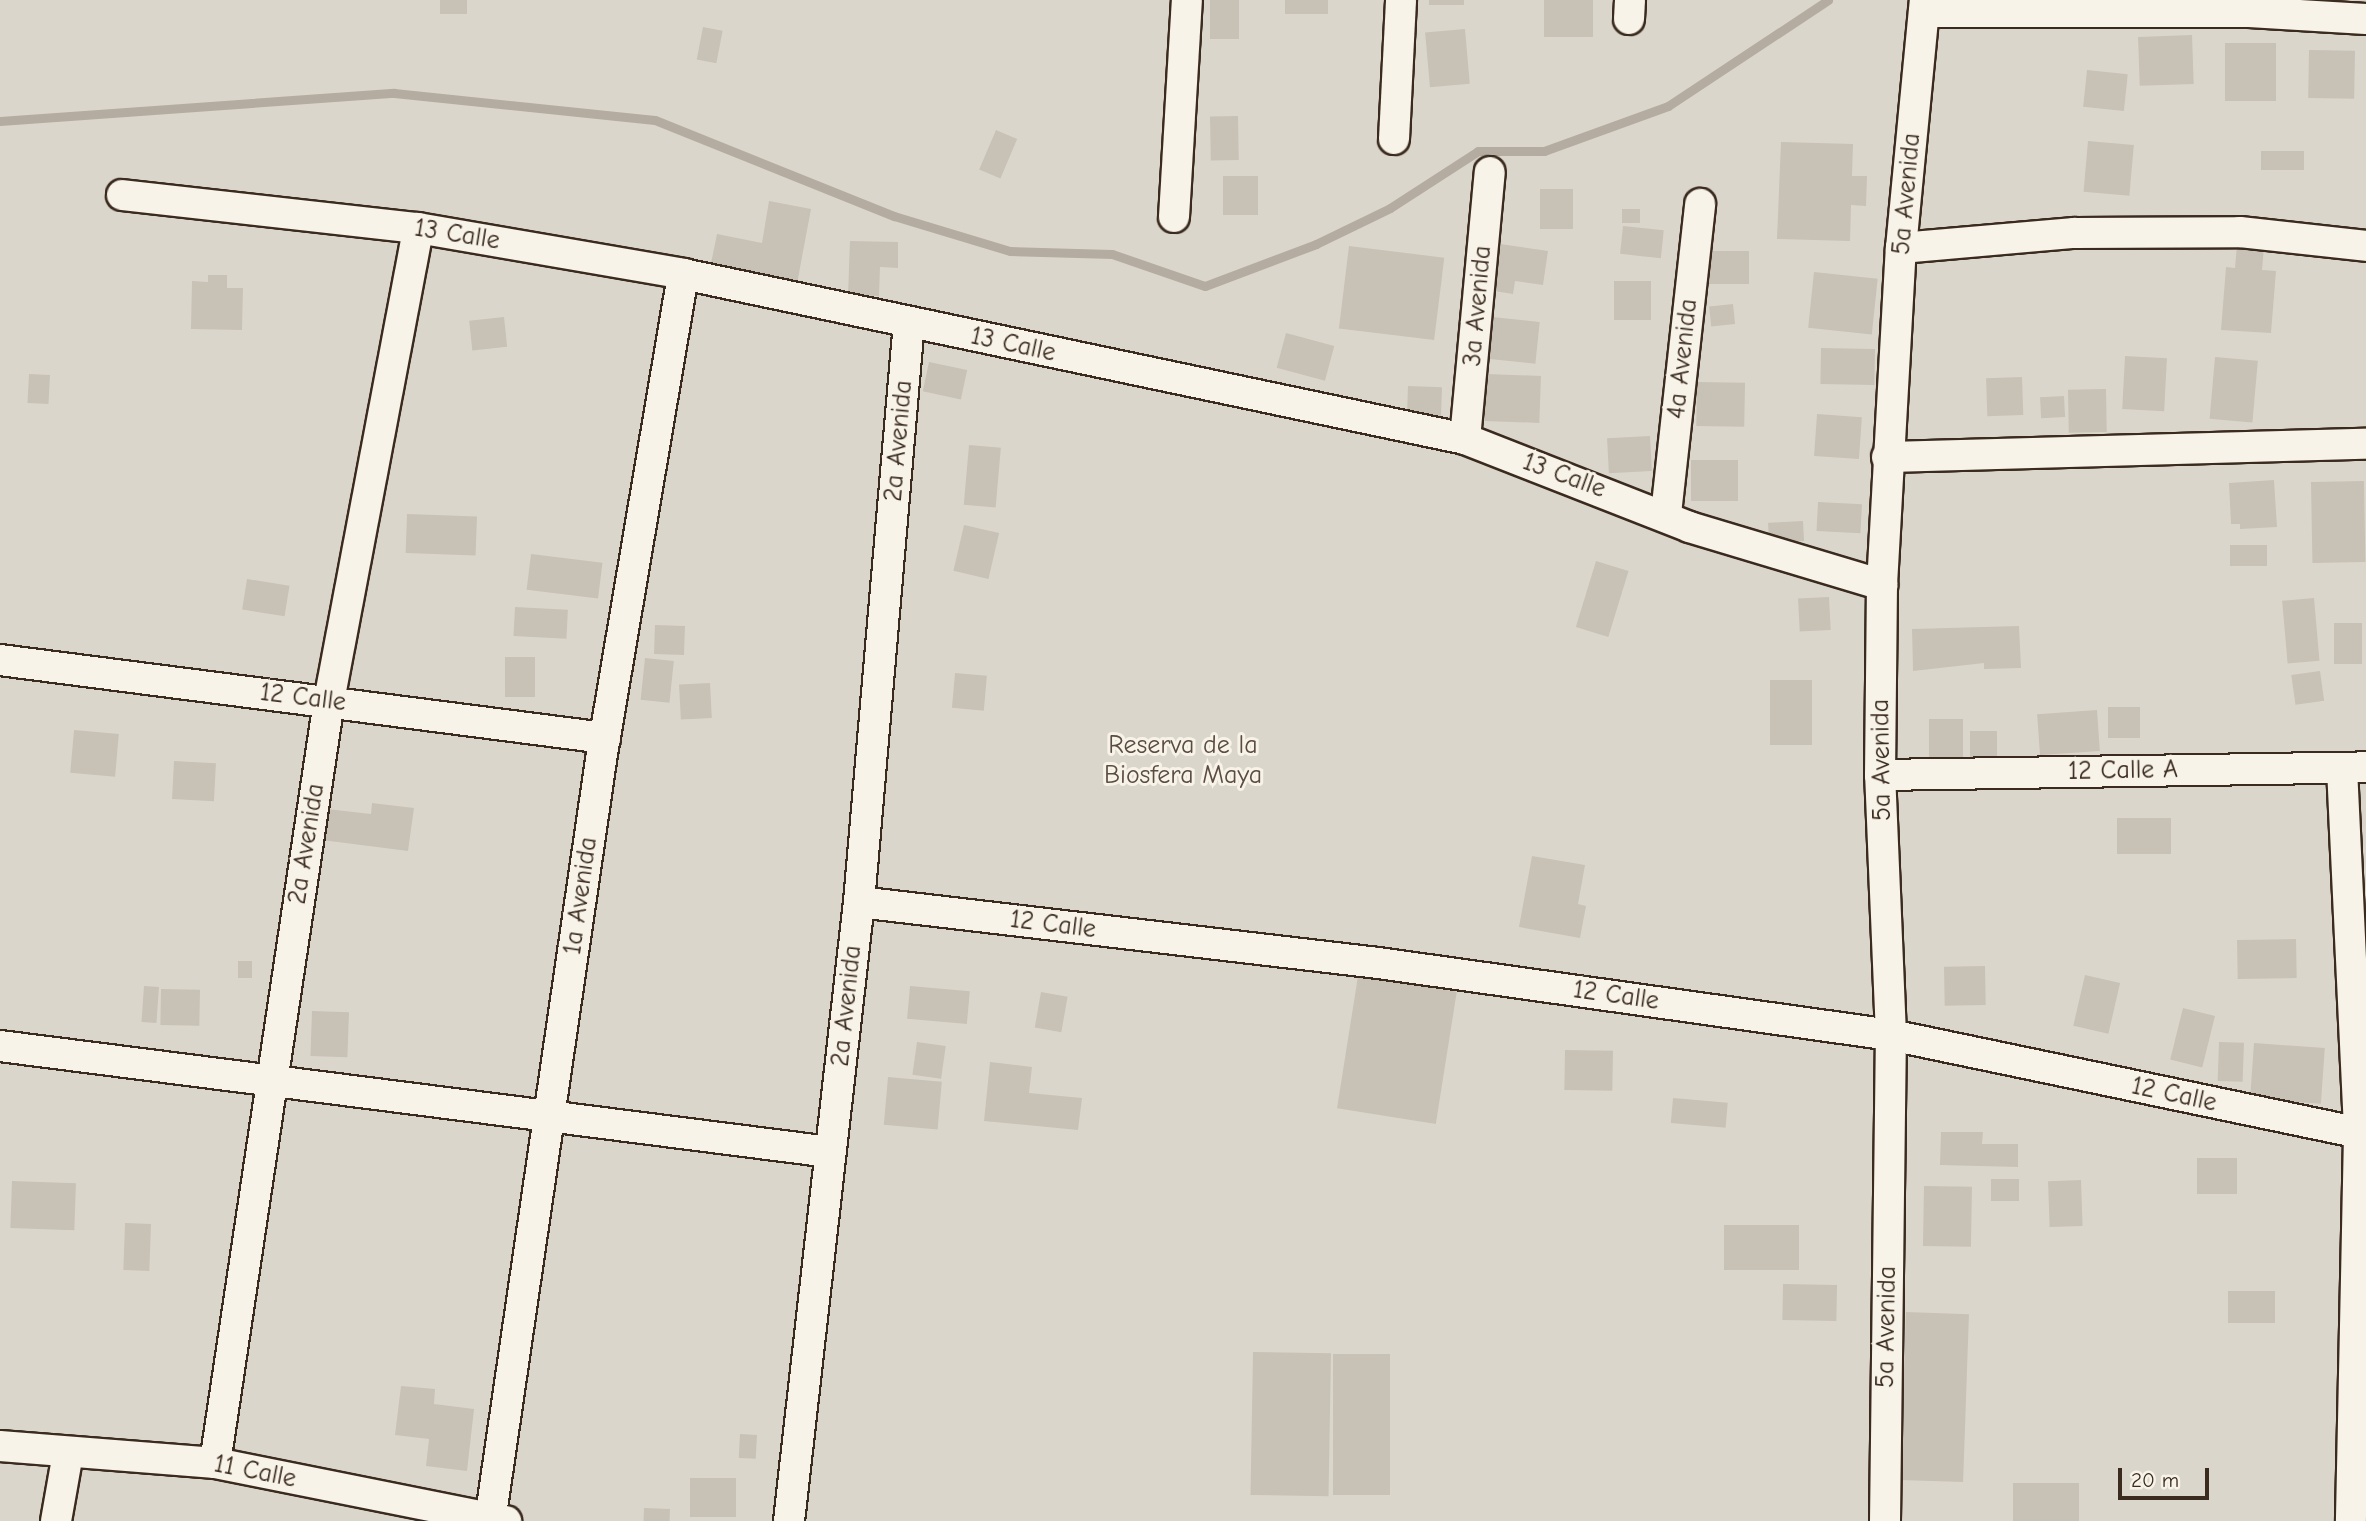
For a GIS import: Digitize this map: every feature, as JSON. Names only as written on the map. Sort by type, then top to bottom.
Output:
[{"type":"street","points":[[1174,217],[1187,0]]},
{"type":"street","points":[[1394,139],[1401,0]]},
{"type":"street","points":[[1924,6],[2249,12],[2366,19]]},
{"type":"street","name":"5a Avenida","points":[[1885,1521],[1891,1035],[1880,775],[1882,585],[1887,457],[1901,248],[1924,6]]},
{"type":"street","name":"3a Avenida","points":[[1465,439],[1490,172]]},
{"type":"street","name":"13 Calle","points":[[122,195],[418,228],[683,274],[1465,439],[1666,514],[1689,527],[1882,585]]},
{"type":"street","name":"4a Avenida","points":[[1666,514],[1700,204]]},
{"type":"street","name":"2a Avenida","points":[[215,1463],[270,1081],[329,701],[418,228]]},
{"type":"street","points":[[1901,248],[2074,233],[2226,232],[2366,246]]},
{"type":"street","name":"1a Avenida","points":[[495,1520],[549,1116],[605,738],[683,274]]},
{"type":"street","name":"2a Avenida","points":[[789,1521],[859,902],[909,322]]},
{"type":"street","points":[[1887,457],[2366,444]]},
{"type":"street","name":"12 Calle","points":[[0,660],[605,738]]},
{"type":"street","points":[[2351,1521],[2362,1134],[2354,767]]},
{"type":"street","name":"12 Calle A","points":[[1880,775],[2354,767]]},
{"type":"street","name":"12 Calle","points":[[859,902],[1378,963],[1891,1035],[2362,1134]]},
{"type":"street","points":[[0,1046],[830,1152]]},
{"type":"street","name":"11 Calle","points":[[0,1446],[215,1463],[495,1520]]},
{"type":"street","points":[[56,1521],[68,1453]]},
{"type":"green space","name":"Reserva de la Biosfera Maya","points":[[0,0],[2366,0],[2366,1521],[0,1521]]},
{"type":"building","points":[[440,0],[467,0],[467,14],[440,14]]},
{"type":"building","points":[[1210,0],[1239,0],[1239,39],[1210,39]]},
{"type":"building","points":[[1285,0],[1328,0],[1328,14],[1285,14]]},
{"type":"building","points":[[1429,0],[1464,0],[1464,5],[1429,5]]},
{"type":"building","points":[[1544,0],[1593,0],[1593,37],[1544,37]]},
{"type":"building","points":[[703,27],[723,31],[716,63],[697,59]]},
{"type":"building","points":[[1465,29],[1470,84],[1430,87],[1425,32]]},
{"type":"building","points":[[2192,35],[2194,84],[2140,86],[2138,37]]},
{"type":"building","points":[[2225,43],[2276,43],[2276,101],[2225,101]]},
{"type":"building","points":[[2309,50],[2355,51],[2354,99],[2308,98]]},
{"type":"building","points":[[2087,70],[2128,74],[2124,111],[2083,107]]},
{"type":"building","points":[[1210,116],[1238,116],[1239,160],[1211,160]]},
{"type":"building","points":[[996,130],[1017,139],[1000,179],[979,170]]},
{"type":"building","points":[[2088,141],[2134,145],[2129,196],[2084,192]]},
{"type":"building","points":[[1781,142],[1853,144],[1852,176],[1867,176],[1866,206],[1851,205],[1850,241],[1777,239]]},
{"type":"building","points":[[2261,151],[2304,151],[2304,170],[2261,170]]},
{"type":"building","points":[[1223,176],[1258,176],[1258,215],[1223,215]]},
{"type":"building","points":[[1540,189],[1573,189],[1573,229],[1540,229]]},
{"type":"building","points":[[769,201],[811,209],[796,289],[709,273],[717,234],[762,243]]},
{"type":"building","points":[[1622,209],[1640,209],[1640,223],[1622,223]]},
{"type":"building","points":[[1623,226],[1664,230],[1661,258],[1620,254]]},
{"type":"building","points":[[850,241],[898,242],[898,268],[880,267],[879,296],[848,295]]},
{"type":"building","points":[[1500,244],[1548,251],[1543,285],[1515,281],[1513,294],[1494,291]]},
{"type":"building","points":[[2237,245],[2264,247],[2262,270],[2276,271],[2271,333],[2221,330],[2226,267],[2235,268]]},
{"type":"building","points":[[1349,246],[1444,258],[1434,340],[1339,328]]},
{"type":"building","points":[[1706,251],[1749,251],[1749,284],[1706,284]]},
{"type":"building","points":[[1814,272],[1878,279],[1872,334],[1808,328]]},
{"type":"building","points":[[208,275],[227,275],[227,288],[243,288],[242,330],[191,329],[192,281],[208,282]]},
{"type":"building","points":[[1614,281],[1651,281],[1651,320],[1614,320]]},
{"type":"building","points":[[1733,304],[1735,324],[1711,326],[1709,307]]},
{"type":"building","points":[[504,317],[507,347],[472,350],[469,321]]},
{"type":"building","points":[[1492,317],[1540,322],[1535,364],[1488,359]]},
{"type":"building","points":[[1286,333],[1334,346],[1325,381],[1277,368]]},
{"type":"building","points":[[1821,348],[1875,349],[1874,385],[1820,384]]},
{"type":"building","points":[[2125,356],[2167,358],[2164,411],[2122,409]]},
{"type":"building","points":[[2215,357],[2258,361],[2252,423],[2210,419]]},
{"type":"building","points":[[929,362],[967,370],[961,399],[923,391]]},
{"type":"building","points":[[29,374],[50,375],[48,404],[27,403]]},
{"type":"building","points":[[1486,374],[1541,376],[1539,423],[1484,421]]},
{"type":"building","points":[[2022,377],[2023,415],[1987,416],[1986,378]]},
{"type":"building","points":[[1697,382],[1745,383],[1744,427],[1696,426]]},
{"type":"building","points":[[1408,386],[1442,387],[1441,417],[1407,416]]},
{"type":"building","points":[[2106,389],[2107,432],[2069,433],[2068,390]]},
{"type":"building","points":[[2064,396],[2065,417],[2041,418],[2040,397]]},
{"type":"building","points":[[1817,414],[1862,417],[1859,459],[1814,456]]},
{"type":"building","points":[[1650,436],[1652,471],[1609,473],[1607,438]]},
{"type":"building","points":[[969,445],[1001,448],[996,508],[964,505]]},
{"type":"building","points":[[1691,460],[1738,460],[1738,501],[1691,501]]},
{"type":"building","points":[[2274,480],[2277,527],[2240,529],[2240,524],[2231,524],[2229,483]]},
{"type":"building","points":[[2364,481],[2365,562],[2312,563],[2311,482]]},
{"type":"building","points":[[1818,502],[1862,504],[1860,533],[1816,531]]},
{"type":"building","points":[[407,514],[477,516],[476,555],[406,553]]},
{"type":"building","points":[[1803,521],[1804,541],[1769,543],[1768,523]]},
{"type":"building","points":[[964,525],[999,533],[989,579],[953,571]]},
{"type":"building","points":[[2230,545],[2267,545],[2267,566],[2230,566]]},
{"type":"building","points":[[531,554],[602,563],[598,599],[527,590]]},
{"type":"building","points":[[1596,561],[1629,571],[1608,637],[1576,627]]},
{"type":"building","points":[[247,579],[289,586],[285,616],[242,610]]},
{"type":"building","points":[[1829,597],[1831,630],[1800,632],[1798,599]]},
{"type":"building","points":[[2314,598],[2319,661],[2288,664],[2282,601]]},
{"type":"building","points":[[515,607],[568,610],[566,639],[513,636]]},
{"type":"building","points":[[2334,623],[2362,623],[2362,664],[2334,664]]},
{"type":"building","points":[[655,625],[685,626],[684,655],[654,654]]},
{"type":"building","points":[[2019,626],[2021,668],[1984,669],[1984,663],[1913,671],[1912,629]]},
{"type":"building","points":[[505,657],[535,657],[535,697],[505,697]]},
{"type":"building","points":[[645,658],[674,661],[669,703],[641,700]]},
{"type":"building","points":[[2320,671],[2324,701],[2295,705],[2291,675]]},
{"type":"building","points":[[955,673],[987,676],[984,711],[952,708]]},
{"type":"building","points":[[1770,680],[1812,680],[1812,745],[1770,745]]},
{"type":"building","points":[[710,683],[712,718],[681,720],[679,685]]},
{"type":"building","points":[[2108,707],[2140,707],[2140,738],[2108,738]]},
{"type":"building","points":[[2097,710],[2100,751],[2040,755],[2037,714]]},
{"type":"building","points":[[1929,719],[1963,719],[1963,763],[1929,763]]},
{"type":"building","points":[[74,730],[119,734],[115,777],[70,773]]},
{"type":"building","points":[[1970,731],[1997,731],[1997,766],[1970,766]]},
{"type":"building","points":[[174,761],[216,763],[214,801],[172,799]]},
{"type":"building","points":[[372,803],[414,808],[408,851],[314,839],[318,808],[371,814]]},
{"type":"building","points":[[2117,818],[2171,818],[2171,854],[2117,854]]},
{"type":"building","points":[[1532,856],[1585,865],[1578,904],[1586,906],[1580,938],[1519,927]]},
{"type":"building","points":[[2296,939],[2297,978],[2238,979],[2237,940]]},
{"type":"building","points":[[238,961],[252,961],[252,978],[238,978]]},
{"type":"building","points":[[1985,966],[1986,1005],[1945,1006],[1944,967]]},
{"type":"building","points":[[2085,975],[2120,983],[2108,1034],[2073,1026]]},
{"type":"building","points":[[1358,976],[1457,992],[1436,1124],[1337,1108]]},
{"type":"building","points":[[144,986],[159,987],[156,1023],[141,1022]]},
{"type":"building","points":[[910,986],[970,991],[967,1024],[907,1019]]},
{"type":"building","points":[[161,989],[200,990],[199,1026],[160,1025]]},
{"type":"building","points":[[1041,992],[1068,997],[1061,1032],[1035,1027]]},
{"type":"building","points":[[2183,1008],[2215,1016],[2202,1067],[2170,1059]]},
{"type":"building","points":[[312,1011],[349,1012],[347,1057],[310,1056]]},
{"type":"building","points":[[917,1042],[946,1046],[941,1079],[912,1075]]},
{"type":"building","points":[[2219,1042],[2244,1043],[2243,1082],[2218,1081]]},
{"type":"building","points":[[2254,1043],[2325,1048],[2321,1104],[2250,1099]]},
{"type":"building","points":[[1565,1050],[1613,1051],[1612,1091],[1564,1090]]},
{"type":"building","points":[[990,1062],[1032,1067],[1029,1093],[1082,1098],[1078,1130],[984,1121]]},
{"type":"building","points":[[888,1077],[942,1082],[938,1130],[884,1125]]},
{"type":"building","points":[[1673,1098],[1728,1103],[1726,1128],[1671,1123]]},
{"type":"building","points":[[1941,1132],[1983,1132],[1982,1144],[2018,1144],[2018,1167],[1940,1165]]},
{"type":"building","points":[[2197,1158],[2237,1158],[2237,1194],[2197,1194]]},
{"type":"building","points":[[1991,1179],[2019,1179],[2019,1201],[1991,1201]]},
{"type":"building","points":[[2081,1180],[2083,1226],[2050,1227],[2048,1181]]},
{"type":"building","points":[[12,1181],[76,1183],[74,1230],[10,1228]]},
{"type":"building","points":[[1924,1186],[1972,1187],[1971,1247],[1923,1246]]},
{"type":"building","points":[[125,1223],[151,1224],[149,1271],[123,1270]]},
{"type":"building","points":[[1724,1225],[1799,1225],[1799,1270],[1724,1270]]},
{"type":"building","points":[[1783,1284],[1837,1285],[1836,1321],[1782,1320]]},
{"type":"building","points":[[2228,1291],[2275,1291],[2275,1323],[2228,1323]]},
{"type":"building","points":[[1906,1312],[1969,1314],[1963,1482],[1900,1480]]},
{"type":"building","points":[[1253,1352],[1331,1353],[1328,1496],[1251,1495]]},
{"type":"building","points":[[1333,1354],[1390,1354],[1390,1495],[1333,1495]]},
{"type":"building","points":[[401,1386],[435,1389],[434,1404],[474,1409],[467,1471],[426,1466],[429,1439],[395,1435]]},
{"type":"building","points":[[740,1434],[757,1435],[756,1459],[739,1458]]},
{"type":"building","points":[[690,1478],[736,1478],[736,1517],[690,1517]]},
{"type":"building","points":[[2013,1483],[2079,1483],[2079,1521],[2013,1521]]},
{"type":"building","points":[[644,1508],[670,1509],[670,1521],[644,1521]]},
{"type":"waterway","points":[[0,121],[394,93],[655,120],[894,216],[1010,251],[1112,254],[1205,286],[1316,244],[1390,208],[1478,151],[1544,151],[1668,106],[1828,0]]}]
